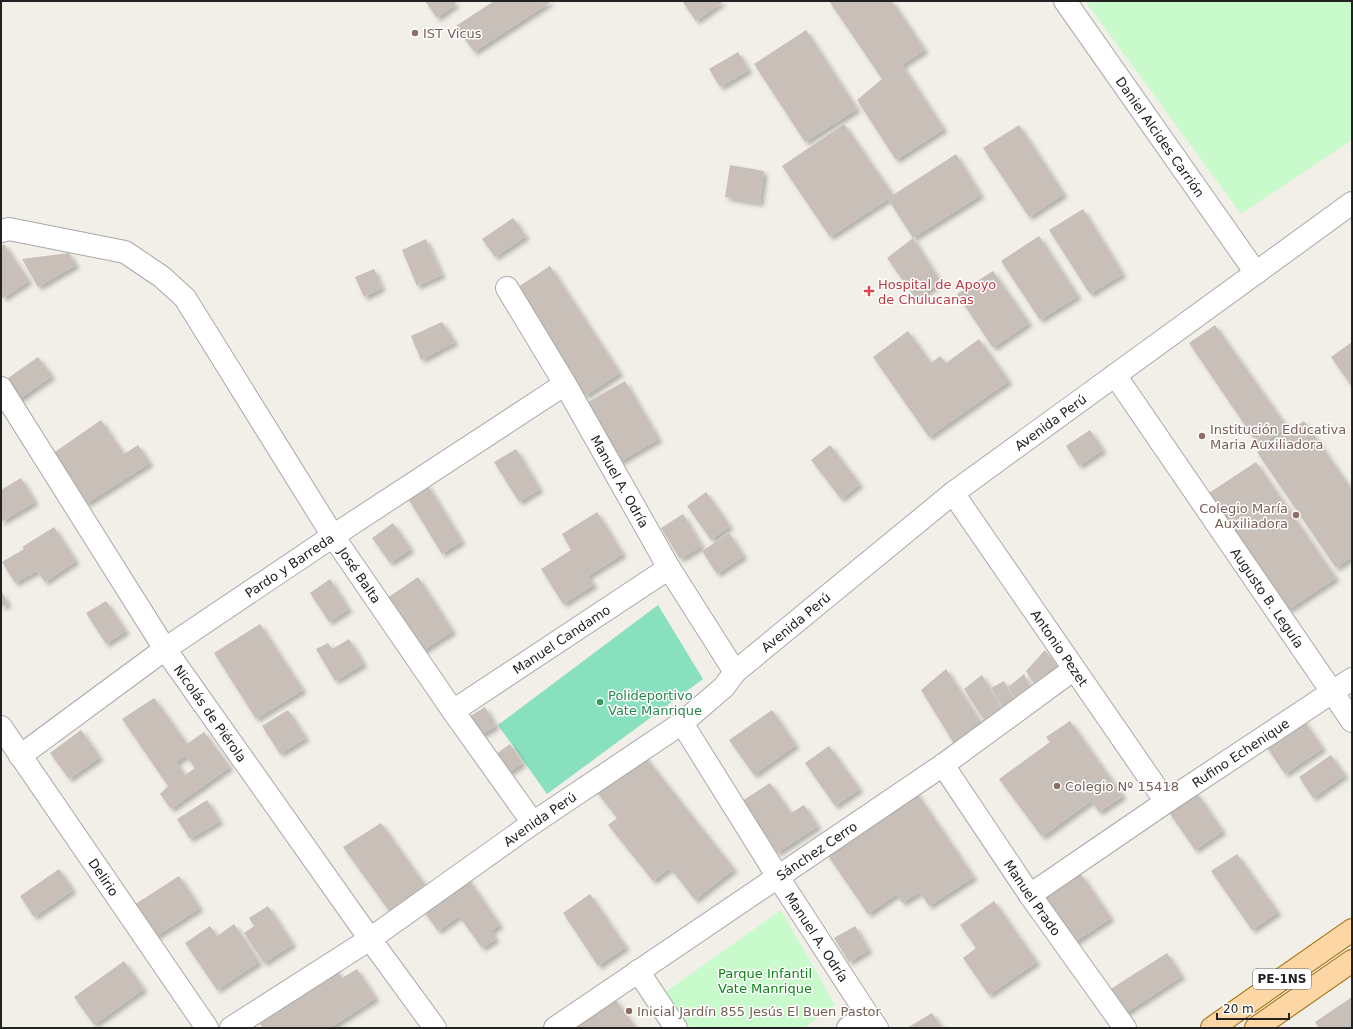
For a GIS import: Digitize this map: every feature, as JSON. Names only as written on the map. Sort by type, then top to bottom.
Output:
[{"type":"main road","name":"PE-1NS","points":[[1212,1028],[1352,930]]},
{"type":"main road","name":"PE-1NS","points":[[1256,1028],[1352,961]]},
{"type":"main road","points":[[1276,983],[1293,1002]]},
{"type":"street","name":"Daniel Alcides Carrión","points":[[1065,1],[1256,273]]},
{"type":"street","name":"Avenida Perú","points":[[230,1028],[370,939],[534,823],[682,723],[724,687],[736,672],[953,493],[1352,203]]},
{"type":"street","name":"José Balta","points":[[1,230],[9,229],[125,252],[162,277],[186,298],[333,536],[453,711],[534,823]]},
{"type":"street","name":"Manuel A. Odría","points":[[507,288],[565,384],[669,568],[736,672]]},
{"type":"street","name":"Augusto B. Leguía","points":[[1116,375],[1352,721]]},
{"type":"street","name":"Pardo y Barreda","points":[[20,756],[165,649],[333,536],[565,384]]},
{"type":"street","name":"Nicolás de Piérola","points":[[1,388],[165,649],[370,939],[435,1028]]},
{"type":"street","name":"Antonio Pezet","points":[[953,493],[1166,802]]},
{"type":"street","name":"Manuel Candamo","points":[[453,711],[669,568]]},
{"type":"street","name":"Sánchez Cerro","points":[[555,1028],[943,765],[1074,669]]},
{"type":"street","name":"Rufino Echenique","points":[[1030,896],[1166,802],[1352,679]]},
{"type":"street","name":"Manuel A. Odría","points":[[682,723],[778,877],[872,1021]]},
{"type":"street","name":"Delirio","points":[[1,726],[20,756],[207,1028]]},
{"type":"street","name":"Manuel Prado","points":[[943,765],[1030,896],[1125,1028]]},
{"type":"street","points":[[638,971],[676,1028]]},
{"type":"street","points":[[848,1028],[872,1021]]},
{"type":"green space","points":[[1085,1],[1352,1],[1352,140],[1241,214]]},
{"type":"green space","name":"Polideportivo Vate Manrique","points":[[658,605],[703,679],[547,794],[498,725]]},
{"type":"green space","name":"Parque Infantil Vate Manrique","points":[[781,910],[835,1005],[804,1028],[691,1028],[664,993]]},
{"type":"building","points":[[425,1],[454,1],[456,4],[437,18]]},
{"type":"building","points":[[494,1],[552,1],[474,52],[456,26]]},
{"type":"building","points":[[682,1],[724,1],[696,21]]},
{"type":"building","points":[[829,1],[892,1],[925,50],[902,65],[944,129],[896,160],[857,100],[882,79]]},
{"type":"building","points":[[806,30],[857,109],[805,142],[754,64]]},
{"type":"building","points":[[738,52],[749,70],[720,87],[709,69]]},
{"type":"building","points":[[844,124],[893,195],[956,154],[981,195],[913,238],[888,199],[830,237],[782,166]]},
{"type":"building","points":[[1019,125],[1064,194],[1029,217],[983,148]]},
{"type":"building","points":[[730,165],[764,171],[760,203],[725,197]]},
{"type":"building","points":[[1083,209],[1123,274],[1090,294],[1049,230]]},
{"type":"building","points":[[513,218],[526,236],[495,257],[482,239]]},
{"type":"building","points":[[1039,236],[1078,296],[1040,320],[1001,261]]},
{"type":"building","points":[[913,238],[941,282],[916,299],[887,258]]},
{"type":"building","points":[[426,239],[442,275],[417,286],[402,250]]},
{"type":"building","points":[[4,244],[29,281],[3,298],[1,295],[1,247]]},
{"type":"building","points":[[69,253],[76,265],[38,287],[22,259]]},
{"type":"building","points":[[550,266],[620,373],[585,396],[515,289]]},
{"type":"building","points":[[374,269],[382,288],[364,297],[355,277]]},
{"type":"building","points":[[993,271],[1029,323],[993,348],[957,294]]},
{"type":"building","points":[[442,322],[455,342],[421,360],[411,336]]},
{"type":"building","points":[[1215,325],[1287,427],[1259,446],[1189,343]]},
{"type":"building","points":[[908,331],[931,363],[940,356],[946,363],[979,339],[1009,381],[929,437],[873,357]]},
{"type":"building","points":[[1352,342],[1352,387],[1331,357]]},
{"type":"building","points":[[38,357],[52,376],[15,402],[1,383]]},
{"type":"building","points":[[625,381],[659,439],[619,462],[586,403]]},
{"type":"building","points":[[101,420],[124,454],[138,445],[150,463],[86,504],[52,454]]},
{"type":"building","points":[[1304,421],[1352,490],[1352,557],[1336,568],[1257,452]]},
{"type":"building","points":[[1090,430],[1103,450],[1079,466],[1066,446]]},
{"type":"building","points":[[830,445],[860,484],[841,499],[811,460]]},
{"type":"building","points":[[516,449],[540,489],[519,502],[494,462]]},
{"type":"building","points":[[1256,462],[1336,578],[1288,610],[1209,493]]},
{"type":"building","points":[[21,478],[35,502],[1,522],[1,490]]},
{"type":"building","points":[[427,484],[462,541],[442,554],[407,497]]},
{"type":"building","points":[[706,492],[730,526],[711,540],[687,506]]},
{"type":"building","points":[[597,512],[623,554],[588,576],[594,585],[563,604],[541,569],[571,550],[562,534]]},
{"type":"building","points":[[683,514],[702,546],[680,559],[661,528]]},
{"type":"building","points":[[393,523],[411,549],[390,563],[372,538]]},
{"type":"building","points":[[54,527],[76,561],[45,582],[37,571],[15,583],[2,562],[24,549],[22,547]]},
{"type":"building","points":[[729,533],[744,556],[717,574],[702,551]]},
{"type":"building","points":[[418,577],[453,631],[415,656],[380,603]]},
{"type":"building","points":[[330,579],[349,609],[329,622],[310,593]]},
{"type":"building","points":[[1,590],[8,604],[1,607]]},
{"type":"building","points":[[106,601],[126,631],[106,644],[86,613]]},
{"type":"building","points":[[260,624],[303,690],[256,719],[214,653]]},
{"type":"building","points":[[349,639],[364,664],[335,681],[316,649],[328,643],[332,649]]},
{"type":"building","points":[[1045,650],[1061,671],[1037,688],[1026,671]]},
{"type":"building","points":[[946,669],[984,727],[956,747],[921,690]]},
{"type":"building","points":[[1024,674],[1034,695],[1020,706],[1008,687]]},
{"type":"building","points":[[982,675],[1005,714],[988,726],[964,689]]},
{"type":"building","points":[[1004,681],[1018,706],[1006,713],[991,688]]},
{"type":"building","points":[[154,698],[187,744],[204,732],[230,767],[171,809],[160,794],[168,786],[122,719]],"holes":[[[186,756],[195,768],[185,775],[176,762]]]},
{"type":"building","points":[[485,707],[496,726],[481,735],[469,717]]},
{"type":"building","points":[[288,710],[306,738],[280,754],[262,726]]},
{"type":"building","points":[[772,710],[796,745],[754,775],[729,740]]},
{"type":"building","points":[[1302,718],[1323,748],[1285,774],[1264,743]]},
{"type":"building","points":[[1070,721],[1123,796],[1099,812],[1091,801],[1042,837],[999,779],[1050,742],[1046,737]]},
{"type":"building","points":[[81,730],[100,757],[69,779],[50,753]]},
{"type":"building","points":[[510,744],[523,763],[508,773],[495,755]]},
{"type":"building","points":[[829,746],[860,789],[835,806],[805,763]]},
{"type":"building","points":[[640,750],[734,869],[695,900],[670,868],[653,881],[608,825],[617,818],[592,786]]},
{"type":"building","points":[[1331,755],[1345,775],[1313,798],[1299,777]]},
{"type":"building","points":[[770,783],[791,813],[804,805],[818,826],[777,853],[742,801]]},
{"type":"building","points":[[914,789],[974,877],[929,906],[920,892],[902,903],[897,894],[868,914],[824,850]]},
{"type":"building","points":[[1196,792],[1223,831],[1195,850],[1168,811]]},
{"type":"building","points":[[207,800],[220,821],[190,839],[177,819]]},
{"type":"building","points":[[381,823],[425,885],[389,911],[343,847]]},
{"type":"building","points":[[1237,854],[1278,912],[1252,930],[1211,871]]},
{"type":"building","points":[[59,869],[73,890],[34,917],[20,896]]},
{"type":"building","points":[[465,874],[500,925],[491,931],[496,939],[482,948],[459,916],[438,931],[420,906]]},
{"type":"building","points":[[1081,874],[1111,918],[1069,946],[1039,902]]},
{"type":"building","points":[[179,876],[200,908],[155,937],[134,905]]},
{"type":"building","points":[[590,894],[626,947],[598,966],[563,913]]},
{"type":"building","points":[[994,901],[1037,962],[989,995],[963,958],[976,948],[960,925]]},
{"type":"building","points":[[268,906],[293,944],[264,963],[244,933],[254,926],[249,918]]},
{"type":"building","points":[[234,924],[259,962],[217,990],[185,943],[210,926],[217,936]]},
{"type":"building","points":[[855,926],[869,950],[849,962],[834,938]]},
{"type":"building","points":[[1167,953],[1182,976],[1121,1016],[1106,992]]},
{"type":"building","points":[[124,961],[144,989],[94,1025],[74,997]]},
{"type":"building","points":[[334,967],[342,978],[357,969],[376,998],[330,1028],[263,1028],[257,1020]]},
{"type":"building","points":[[1352,997],[1352,1028],[1319,1028],[1315,1022]]},
{"type":"building","points":[[614,998],[636,1028],[571,1028]]},
{"type":"building","points":[[932,1013],[942,1028],[907,1028]]},
{"type":"place","name":"IST Vicus","points":[[415,33]]},
{"type":"place","name":"Hospital de Apoyo de Chulucanas","points":[[869,291]]},
{"type":"place","name":"Institución Educativa Maria Auxiliadora","points":[[1202,436]]},
{"type":"place","name":"Colegio María Auxiliadora","points":[[1296,515]]},
{"type":"place","name":"Polideportivo Vate Manrique","points":[[600,702]]},
{"type":"place","name":"Colegio Nº 15418","points":[[1057,786]]},
{"type":"place","name":"Inicial Jardín 855 Jesús El Buen Pastor","points":[[629,1011]]}]
